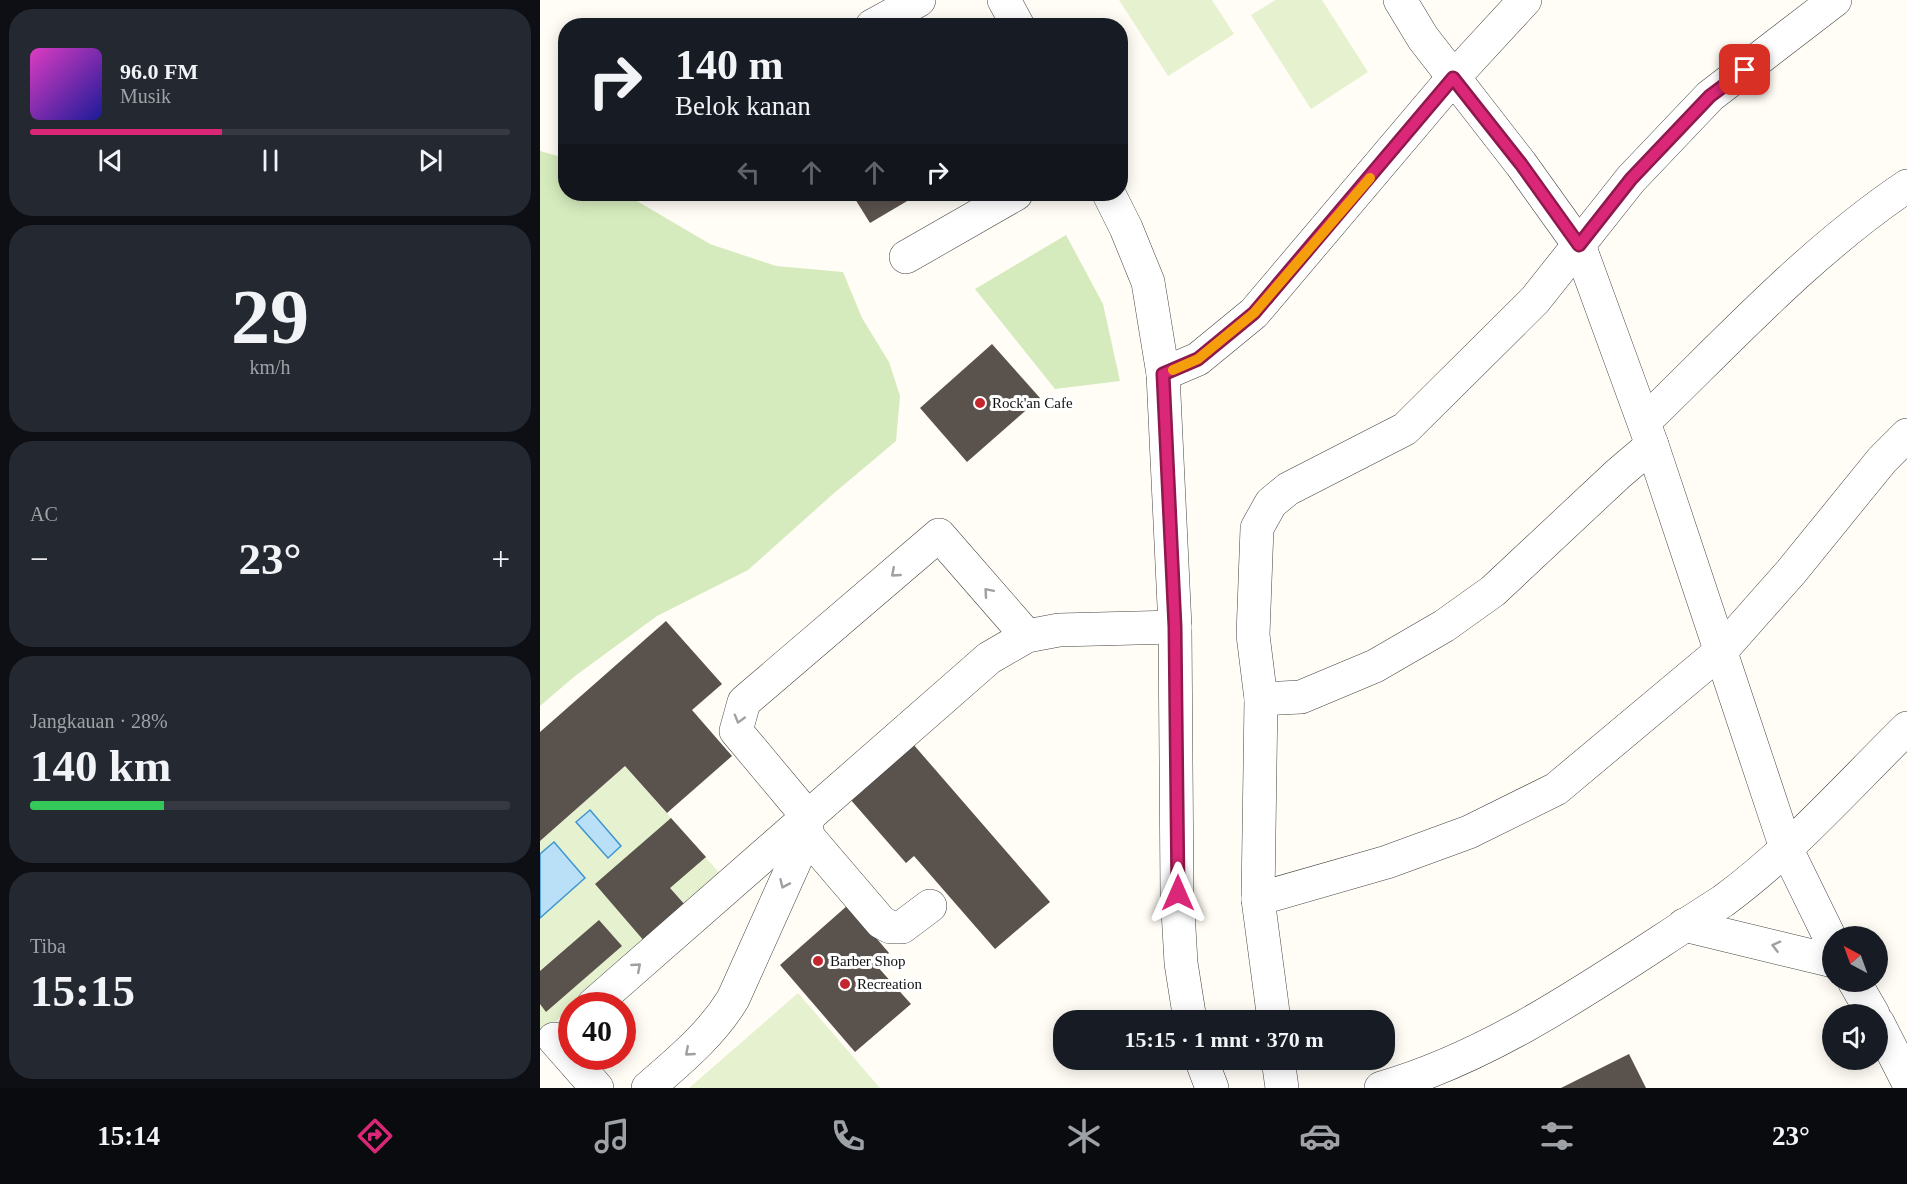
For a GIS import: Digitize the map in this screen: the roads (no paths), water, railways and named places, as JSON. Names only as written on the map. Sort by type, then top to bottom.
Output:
[{"type":"street","points":[[886,18],[919,0]]},
{"type":"street","points":[[1004,0],[1014,18]]},
{"type":"street","points":[[1400,0],[1423,38],[1521,164],[1579,245],[1648,434],[1786,848],[1824,926]]},
{"type":"street","points":[[1163,374],[1198,359],[1254,313],[1453,78],[1525,0]]},
{"type":"street","points":[[1273,1010],[1258,899],[1261,699],[1253,634],[1257,528],[1271,503],[1288,489],[1405,429],[1535,300],[1631,179],[1710,96],[1835,0]]},
{"type":"street","points":[[1261,699],[1301,697],[1375,666],[1444,626],[1493,591],[1618,474],[1648,434],[1798,272],[1907,186]]},
{"type":"street","points":[[906,257],[1004,201]]},
{"type":"street","points":[[1112,201],[1126,228],[1148,282],[1163,374],[1175,627],[1178,893],[1181,963],[1188,1010]]},
{"type":"street","points":[[1258,899],[1387,862],[1468,832],[1556,789],[1721,651],[1791,572],[1881,459],[1907,435]]},
{"type":"street","points":[[930,906],[902,927],[890,927],[881,922],[810,839],[807,824],[736,731],[744,702],[939,535],[1027,636]]},
{"type":"street","points":[[608,992],[807,824],[989,658],[1027,636],[1059,630],[1175,627]]},
{"type":"street","points":[[1382,1088],[1427,1072],[1511,1034],[1753,879],[1907,728]]},
{"type":"street","points":[[648,1088],[702,1041],[722,1017],[733,999],[804,841],[807,824]]},
{"type":"street","points":[[1684,925],[1822,958]]},
{"type":"street","points":[[555,1038],[597,1088]]},
{"type":"street","points":[[1888,1043],[1907,1080]]},
{"type":"street","points":[[1205,1070],[1212,1088]]},
{"type":"street","points":[[1280,1070],[1282,1088]]},
{"type":"water","points":[[590,810],[621,846],[608,858],[576,822]]},
{"type":"water","points":[[554,842],[585,878],[540,918],[540,854]]},
{"type":"place","name":"Rock'an Cafe","points":[[980,403]]},
{"type":"place","name":"Barber Shop","points":[[818,961]]},
{"type":"place","name":"Recreation","points":[[845,984]]}]
